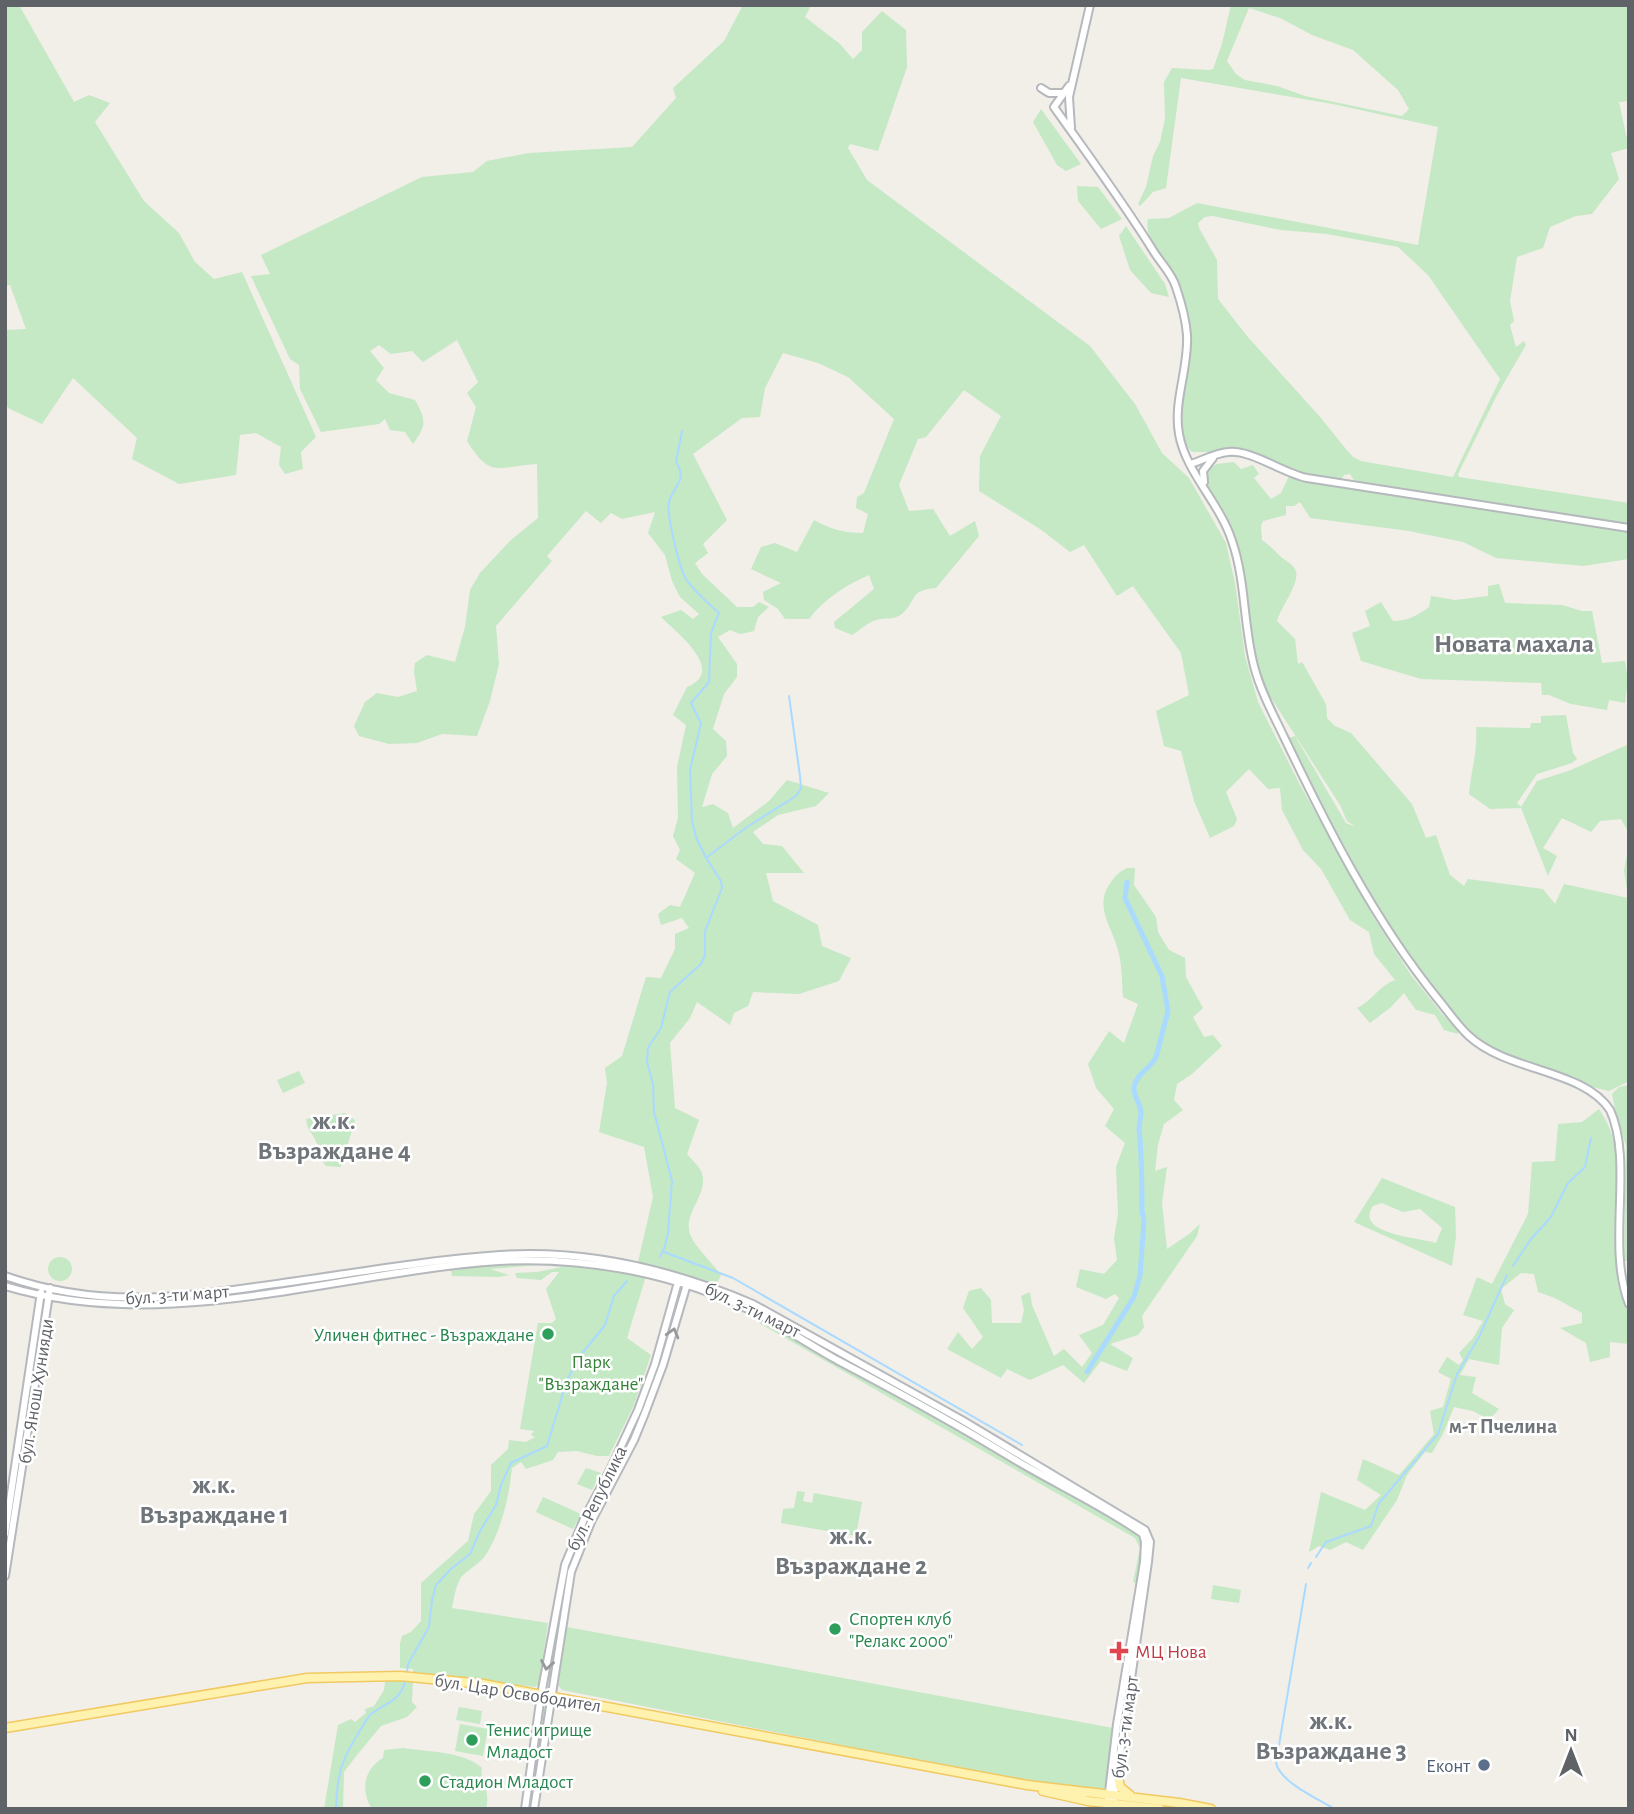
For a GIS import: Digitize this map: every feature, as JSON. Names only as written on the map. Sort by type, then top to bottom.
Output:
[{"type":"main road","name":"бул. Цар Освободител","points":[[5,1727],[284,1681],[335,1676],[400,1676],[484,1685],[546,1696],[1027,1785],[1110,1803],[1147,1799],[1211,1809]]},
{"type":"main road","points":[[1117,1772],[1118,1783],[1123,1792],[1147,1799]]},
{"type":"main road","name":"бул. Цар Освободител","points":[[1027,1785],[1060,1796],[1160,1809]]},
{"type":"main road","points":[[1088,1801],[1099,1809]]},
{"type":"street","points":[[1090,5],[1074,79],[1064,102],[1054,107],[1133,217],[1175,283],[1188,337],[1178,426],[1186,454],[1234,544],[1253,663],[1262,690],[1333,833],[1381,918],[1406,958],[1469,1035],[1500,1057],[1586,1089],[1603,1102],[1617,1123],[1623,1141],[1624,1165],[1622,1282],[1629,1304]]},
{"type":"street","points":[[1041,88],[1056,95],[1067,95]]},
{"type":"street","points":[[1067,95],[1072,133]]},
{"type":"street","points":[[1191,464],[1231,451],[1239,452],[1290,474],[1307,478],[1629,528]]},
{"type":"street","points":[[1186,454],[1200,458],[1216,456]]},
{"type":"street","points":[[1205,487],[1203,471],[1209,460],[1216,456]]},
{"type":"street","name":"бул. 3-ти март","points":[[5,1276],[50,1288],[101,1296],[150,1299],[221,1292],[448,1260],[561,1255],[605,1260],[679,1280]]},
{"type":"street","name":"бул. 3-ти март","points":[[5,1286],[49,1297],[98,1304],[170,1304],[501,1261],[607,1266],[688,1282],[753,1304],[892,1380],[1143,1527],[1150,1539],[1148,1562],[1110,1803]]},
{"type":"street","name":"бул. Република","points":[[534,1809],[546,1696],[567,1557],[638,1410],[655,1364],[679,1280]]},
{"type":"street","name":"бул. 3-ти март","points":[[688,1282],[759,1315],[950,1420],[1143,1534],[1144,1562],[1117,1724],[1110,1803]]},
{"type":"street","name":"бул. Република","points":[[525,1809],[575,1558],[645,1413],[663,1365],[688,1282]]},
{"type":"street","name":"бул. Янош Хунияди","points":[[5,1534],[43,1286]]},
{"type":"street","name":"бул. Янош Хунияди","points":[[5,1576],[50,1288]]},
{"type":"green space","points":[[5,5],[19,5],[74,102],[89,95],[110,103],[95,122],[144,201],[179,233],[195,262],[214,279],[242,272],[316,437],[301,452],[303,469],[285,474],[279,465],[281,447],[256,433],[240,435],[236,475],[179,484],[132,459],[137,438],[73,378],[42,424],[8,408],[5,401],[5,330],[26,329],[10,285],[5,285]]},
{"type":"green space","points":[[743,5],[811,5],[805,17],[840,44],[853,59],[862,50],[862,32],[882,11],[906,30],[907,67],[878,151],[850,144],[848,148],[867,180],[1090,346],[1135,404],[1162,453],[1189,478],[1226,543],[1235,583],[1245,656],[1258,702],[1299,783],[1374,918],[1411,975],[1443,1015],[1458,1029],[1458,1034],[1444,1030],[1435,1015],[1416,1010],[1404,993],[1370,1023],[1357,1008],[1395,980],[1374,954],[1369,932],[1350,920],[1321,869],[1303,850],[1282,810],[1280,788],[1268,789],[1249,769],[1226,792],[1237,819],[1234,826],[1210,838],[1194,801],[1181,751],[1164,746],[1156,711],[1189,695],[1181,653],[1133,586],[1117,596],[1084,545],[1070,552],[1040,529],[979,491],[980,456],[1001,416],[964,390],[926,437],[918,439],[899,485],[909,511],[933,509],[950,536],[975,521],[979,536],[936,588],[917,593],[900,615],[873,621],[852,635],[835,628],[834,622],[874,589],[869,575],[836,593],[809,619],[785,619],[778,609],[764,600],[763,592],[781,583],[751,569],[761,547],[775,543],[797,552],[814,520],[837,530],[863,533],[868,514],[856,508],[857,497],[864,493],[894,419],[848,377],[818,363],[783,353],[765,388],[760,417],[742,418],[693,454],[727,520],[703,544],[708,553],[695,563],[702,574],[737,607],[753,607],[759,602],[769,607],[758,617],[754,631],[740,634],[730,630],[718,637],[737,664],[737,677],[724,694],[713,729],[726,741],[727,756],[712,774],[702,807],[713,804],[728,813],[733,828],[769,801],[787,780],[829,793],[816,806],[778,815],[753,832],[763,844],[782,846],[804,873],[766,873],[773,901],[818,925],[822,946],[851,958],[839,981],[799,994],[753,992],[748,1006],[734,1013],[730,1025],[697,1002],[690,1018],[670,1043],[675,1108],[699,1120],[687,1154],[701,1171],[703,1179],[689,1222],[689,1230],[698,1247],[721,1275],[716,1286],[638,1262],[653,1197],[644,1147],[599,1132],[607,1083],[605,1068],[622,1056],[646,977],[661,978],[675,949],[675,934],[689,928],[682,918],[661,925],[658,914],[670,905],[680,907],[695,873],[676,859],[680,850],[673,836],[678,818],[677,767],[686,725],[673,715],[687,687],[698,680],[702,672],[701,662],[687,642],[661,617],[681,610],[693,619],[699,614],[680,597],[672,581],[665,555],[648,533],[655,512],[622,519],[611,513],[601,523],[586,511],[547,556],[552,561],[496,626],[499,664],[490,701],[477,736],[442,734],[417,743],[389,744],[359,736],[354,726],[365,702],[377,693],[398,697],[417,691],[415,663],[427,655],[455,662],[465,627],[470,590],[480,573],[511,540],[538,518],[537,464],[504,468],[490,466],[475,453],[467,441],[476,407],[467,393],[478,382],[457,340],[423,362],[412,351],[391,354],[379,345],[370,351],[384,368],[376,380],[389,393],[415,400],[419,407],[423,427],[413,444],[405,432],[390,430],[385,419],[379,424],[321,432],[300,389],[299,365],[290,359],[251,276],[270,274],[261,255],[422,177],[473,172],[487,161],[529,153],[632,147],[676,98],[673,88],[724,41]]},
{"type":"green space","points":[[1231,5],[1629,5],[1629,101],[1619,102],[1629,148],[1611,153],[1619,179],[1592,214],[1576,216],[1550,227],[1543,248],[1517,257],[1510,301],[1514,321],[1510,325],[1516,347],[1524,341],[1526,345],[1497,395],[1458,474],[1459,477],[1629,503],[1629,525],[1355,482],[1350,474],[1344,475],[1340,481],[1287,471],[1238,448],[1192,452],[1181,427],[1182,395],[1191,332],[1186,309],[1177,288],[1150,237],[1148,219],[1169,218],[1197,203],[1418,245],[1438,127],[1333,104],[1181,78],[1166,188],[1153,192],[1140,206],[1138,204],[1146,187],[1165,119],[1164,82],[1172,68],[1213,69]],"holes":[[[1249,8],[1280,18],[1312,35],[1353,50],[1398,90],[1409,109],[1402,116],[1305,96],[1277,86],[1245,80],[1236,74],[1227,61]],[[1213,216],[1281,230],[1327,234],[1398,247],[1428,275],[1500,379],[1453,477],[1361,461],[1353,457],[1218,299],[1217,260],[1198,223],[1205,217]]]},
{"type":"green space","points":[[1041,109],[1081,164],[1066,171],[1057,165],[1033,122]]},
{"type":"green space","points":[[1077,186],[1098,187],[1122,219],[1101,229],[1078,201]]},
{"type":"green space","points":[[1126,226],[1165,284],[1169,297],[1151,293],[1130,270],[1119,236]]},
{"type":"green space","points":[[1234,462],[1241,469],[1253,465],[1259,474],[1254,478],[1271,499],[1281,493],[1290,474],[1629,528],[1629,559],[1583,566],[1496,558],[1463,542],[1409,531],[1310,518],[1300,502],[1294,506],[1286,506],[1286,515],[1263,521],[1261,526],[1262,540],[1295,569],[1296,580],[1277,621],[1295,639],[1298,664],[1302,662],[1326,704],[1327,718],[1335,726],[1351,733],[1412,804],[1426,838],[1436,835],[1450,875],[1464,886],[1468,879],[1543,889],[1555,904],[1564,884],[1628,898],[1624,870],[1629,845],[1629,1081],[1609,1091],[1496,1053],[1471,1033],[1424,978],[1385,921],[1286,739],[1295,736],[1346,823],[1356,827],[1347,821],[1340,805],[1264,687],[1253,650],[1242,564],[1226,515],[1208,487],[1207,476],[1210,468],[1217,464]]},
{"type":"green space","points":[[1499,584],[1505,603],[1562,605],[1592,611],[1602,663],[1625,661],[1628,680],[1625,703],[1609,700],[1607,710],[1571,704],[1542,695],[1541,683],[1421,679],[1361,661],[1352,633],[1370,626],[1365,611],[1381,602],[1393,621],[1398,621],[1413,617],[1429,607],[1431,596],[1455,600],[1488,596],[1488,586]]},
{"type":"green space","points":[[1566,715],[1573,753],[1577,759],[1537,774],[1517,803],[1521,807],[1537,781],[1571,770],[1629,744],[1629,833],[1621,819],[1600,821],[1591,832],[1562,818],[1543,848],[1557,856],[1548,876],[1521,808],[1490,809],[1469,794],[1476,727],[1530,728],[1531,723],[1541,723],[1541,716]]},
{"type":"green space","points":[[1127,868],[1135,868],[1134,885],[1156,917],[1158,932],[1169,950],[1185,958],[1186,977],[1203,1008],[1193,1017],[1204,1037],[1213,1035],[1222,1046],[1177,1084],[1174,1100],[1183,1110],[1164,1124],[1158,1145],[1155,1171],[1167,1167],[1162,1203],[1167,1249],[1200,1224],[1197,1236],[1142,1316],[1144,1327],[1138,1335],[1110,1344],[1133,1358],[1127,1371],[1101,1361],[1084,1383],[1063,1365],[1030,1380],[1007,1369],[1001,1378],[947,1349],[958,1332],[972,1349],[983,1337],[963,1308],[969,1291],[981,1288],[991,1300],[992,1323],[1021,1323],[1024,1310],[1021,1296],[1030,1292],[1032,1305],[1054,1356],[1064,1349],[1082,1367],[1092,1353],[1079,1335],[1103,1325],[1119,1298],[1115,1294],[1106,1299],[1076,1287],[1080,1269],[1104,1274],[1117,1260],[1114,1238],[1118,1214],[1116,1167],[1125,1143],[1105,1126],[1114,1109],[1096,1088],[1088,1064],[1109,1031],[1124,1043],[1138,1004],[1123,997],[1119,954],[1104,909],[1106,891],[1111,882]]},
{"type":"green space","points":[[299,1071],[305,1083],[283,1093],[277,1080]]},
{"type":"green space","points":[[1629,1085],[1629,1261],[1624,1261],[1626,1146],[1612,1094],[1619,1087]]},
{"type":"green space","points":[[1599,1109],[1610,1129],[1619,1172],[1618,1285],[1629,1316],[1629,1344],[1610,1342],[1610,1357],[1590,1362],[1586,1343],[1560,1328],[1582,1323],[1582,1313],[1538,1292],[1534,1274],[1521,1273],[1501,1289],[1505,1304],[1514,1310],[1502,1328],[1499,1365],[1469,1359],[1460,1375],[1476,1377],[1472,1393],[1499,1409],[1489,1420],[1473,1411],[1454,1407],[1432,1453],[1425,1452],[1407,1475],[1397,1500],[1363,1550],[1346,1542],[1330,1550],[1319,1546],[1309,1552],[1321,1492],[1365,1510],[1381,1495],[1357,1480],[1363,1459],[1399,1475],[1434,1434],[1430,1411],[1443,1407],[1451,1379],[1438,1372],[1447,1357],[1459,1365],[1463,1360],[1459,1353],[1473,1338],[1483,1321],[1463,1315],[1477,1277],[1492,1284],[1528,1214],[1532,1162],[1555,1161],[1558,1124],[1582,1122]]},
{"type":"green space","points":[[345,1113],[355,1120],[341,1167],[326,1166],[306,1119]]},
{"type":"green space","points":[[1382,1178],[1455,1207],[1456,1236],[1452,1266],[1354,1222]],"holes":[[[1382,1203],[1403,1212],[1420,1209],[1442,1228],[1436,1243],[1380,1229],[1372,1223],[1369,1215],[1373,1206]]]},
{"type":"green space","points":[[60,1257],[71,1264],[72,1269],[65,1280],[60,1281],[49,1274],[48,1269],[55,1258]]},
{"type":"green space","name":"Парк \"Възраждане\"","points":[[523,1262],[596,1267],[646,1276],[627,1338],[651,1355],[634,1405],[609,1456],[577,1451],[558,1452],[553,1460],[526,1469],[521,1462],[512,1468],[497,1533],[482,1560],[462,1576],[457,1587],[452,1608],[548,1623],[539,1684],[535,1687],[413,1673],[413,1669],[400,1668],[400,1644],[402,1636],[411,1632],[421,1621],[421,1583],[468,1541],[474,1514],[491,1491],[491,1465],[508,1449],[509,1440],[526,1442],[535,1437],[531,1435],[534,1431],[520,1429],[538,1323],[552,1323],[556,1319],[546,1289],[559,1272],[552,1272],[541,1280],[517,1278],[515,1273],[562,1267],[540,1265],[490,1269],[509,1275],[499,1277],[452,1276],[451,1270]]},
{"type":"green space","points":[[759,1315],[1143,1534],[1140,1584],[1133,1582],[1140,1548],[1135,1538],[759,1323]]},
{"type":"green space","points":[[586,1468],[601,1473],[592,1490],[577,1484]]},
{"type":"green space","points":[[797,1491],[805,1492],[803,1501],[812,1503],[814,1493],[862,1502],[856,1536],[781,1523],[783,1509],[794,1508]]},
{"type":"green space","points":[[543,1497],[581,1514],[573,1529],[536,1512]]},
{"type":"green space","points":[[1213,1585],[1241,1590],[1239,1603],[1211,1599]]},
{"type":"green space","points":[[567,1627],[1113,1728],[1105,1787],[1099,1792],[1032,1783],[562,1690],[558,1685]]},
{"type":"green space","points":[[413,1680],[412,1702],[417,1707],[407,1717],[381,1726],[344,1772],[343,1809],[324,1809],[338,1725],[351,1719],[355,1722],[366,1713],[365,1709],[374,1706],[384,1690],[385,1682]]},
{"type":"green space","name":"Тенис игрище Младост","points":[[459,1707],[482,1711],[480,1724],[456,1720]]},
{"type":"green space","points":[[540,1707],[548,1708],[534,1809],[525,1809]]},
{"type":"green space","name":"Тенис игрище Младост","points":[[460,1724],[488,1729],[483,1756],[455,1751]]},
{"type":"green space","name":"Стадион Младост","points":[[403,1748],[455,1755],[474,1762],[482,1768],[487,1796],[486,1809],[372,1809],[365,1788],[368,1774],[383,1758],[384,1750]]},
{"type":"waterway","points":[[660,1257],[668,1233],[672,1181],[654,1112],[653,1084],[647,1062],[648,1048],[661,1028],[670,992],[701,964],[705,955],[705,931],[722,888],[721,881],[696,837],[692,821],[690,770],[701,723],[691,703],[709,682],[711,633],[719,613],[685,577],[671,528],[669,502],[681,474],[676,462],[682,431]]},
{"type":"waterway","points":[[706,858],[747,827],[796,796],[801,788],[789,696]]},
{"type":"waterway","points":[[1087,1372],[1134,1297],[1140,1276],[1144,1221],[1139,1129],[1141,1113],[1134,1087],[1156,1057],[1168,1011],[1162,976],[1125,898],[1127,882]]},
{"type":"waterway","points":[[1513,1266],[1531,1239],[1551,1217],[1568,1183],[1585,1167],[1591,1138]]},
{"type":"waterway","points":[[664,1252],[733,1278],[1022,1445]]},
{"type":"waterway","points":[[1316,1557],[1326,1542],[1371,1526],[1379,1503],[1438,1434],[1457,1374],[1479,1337],[1507,1275]]},
{"type":"waterway","points":[[407,1672],[408,1664],[429,1627],[436,1585],[470,1554],[496,1505],[511,1463],[547,1446],[567,1380],[580,1356],[605,1325],[614,1296],[627,1281]]},
{"type":"waterway","points":[[1308,1568],[1311,1563]]},
{"type":"waterway","points":[[1306,1584],[1276,1763],[1292,1783],[1335,1809]]},
{"type":"waterway","points":[[336,1809],[337,1786],[348,1751],[369,1716],[392,1701],[400,1693],[405,1681]]},
{"type":"place","name":"Уличен фитнес - Възраждане","points":[[548,1334]]},
{"type":"place","name":"Спортен клуб \"Релакс 2000\"","points":[[835,1629]]},
{"type":"place","name":"МЦ Нова","points":[[1119,1651]]},
{"type":"place","name":"Тенис игрище Младост","points":[[472,1740]]},
{"type":"place","name":"Еконт","points":[[1484,1765]]},
{"type":"place","name":"Стадион Младост","points":[[425,1781]]},
{"type":"district","name":"Новата махала","points":[[1514,643]]},
{"type":"district","name":"ж.к. Възраждане 4","points":[[334,1135]]},
{"type":"district","name":"м-т Пчелина","points":[[1503,1426]]},
{"type":"district","name":"ж.к. Възраждане 1","points":[[214,1499]]},
{"type":"district","name":"ж.к. Възраждане 2","points":[[851,1550]]},
{"type":"district","name":"ж.к. Възраждане 3","points":[[1331,1735]]}]
